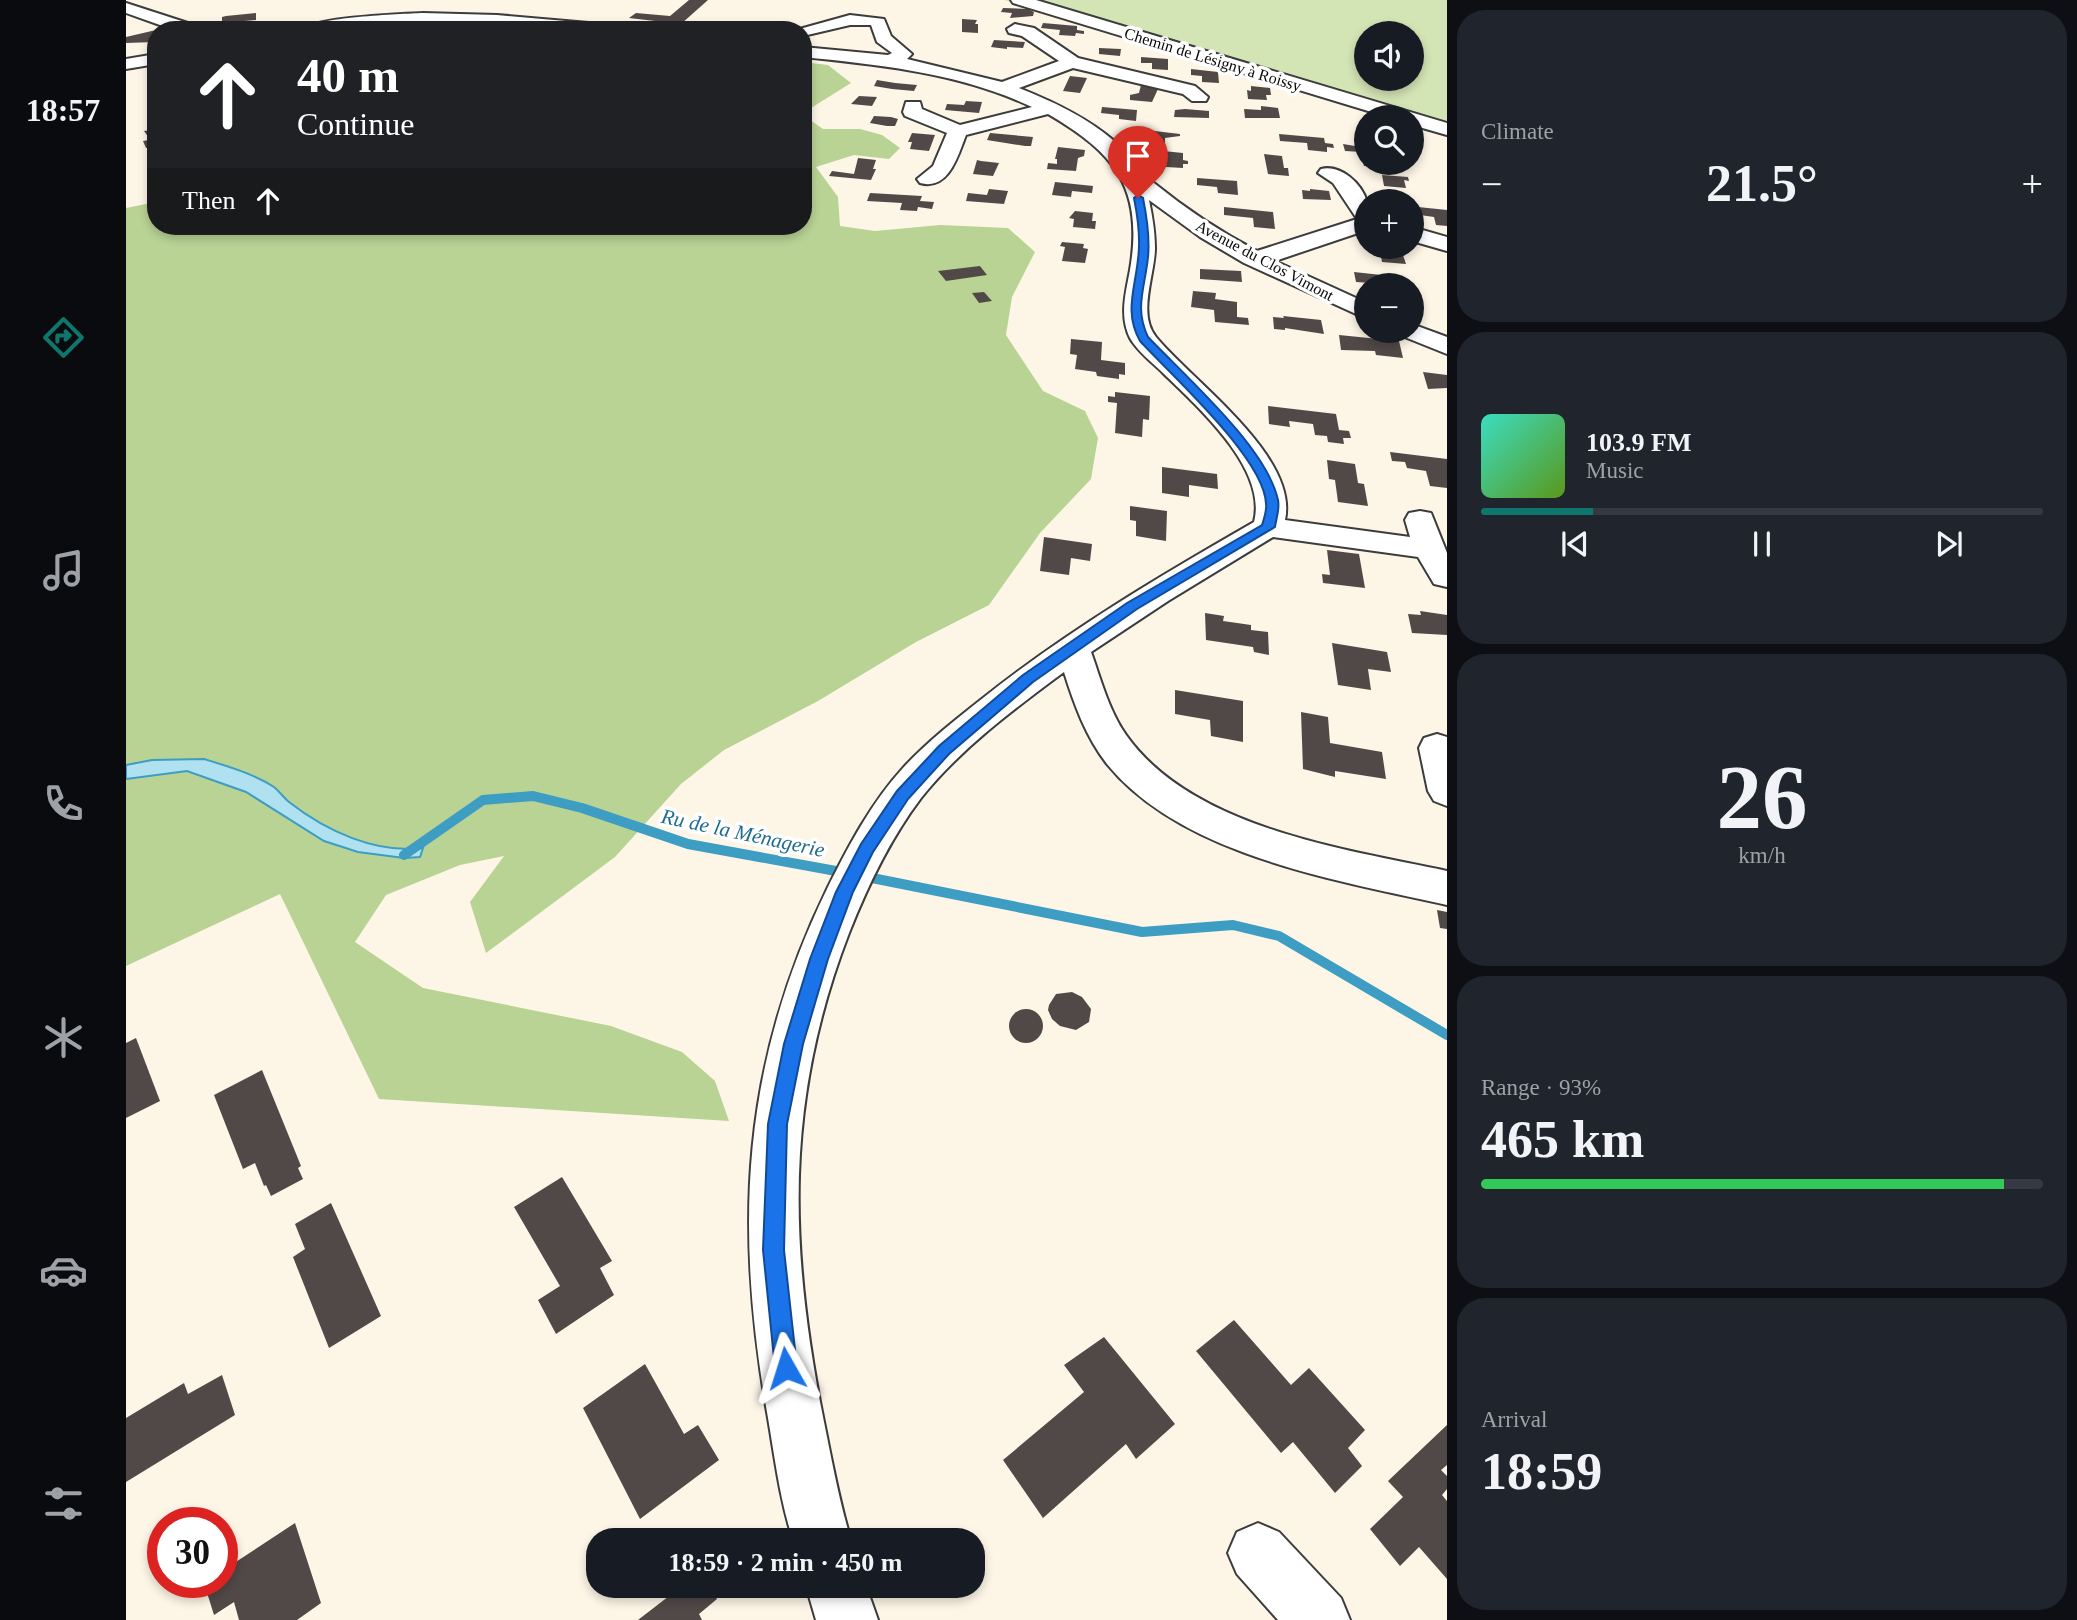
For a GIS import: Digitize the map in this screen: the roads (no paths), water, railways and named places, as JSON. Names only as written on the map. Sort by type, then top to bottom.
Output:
[{"type":"street","name":"Chemin de Lésigny à Roissy","points":[[1019,0],[1367,105]]},
{"type":"street","points":[[126,8],[164,21]]},
{"type":"street","points":[[381,21],[431,8],[526,21]]},
{"type":"street","points":[[812,29],[853,18],[878,22],[883,38],[897,58]]},
{"type":"street","points":[[1015,29],[1028,32],[1072,62],[1189,90],[1199,97]]},
{"type":"street","name":"Avenue du Clos Vimont","points":[[812,53],[897,58],[1001,89],[1050,108],[1103,141],[1133,176],[1190,220],[1298,281],[1354,306]]},
{"type":"street","points":[[1001,89],[1072,62]]},
{"type":"street","points":[[913,106],[912,112],[958,131],[1050,108]]},
{"type":"street","name":"Chemin de Lésigny à Roissy","points":[[1424,122],[1447,129]]},
{"type":"street","points":[[927,179],[942,169],[958,131]]},
{"type":"street","points":[[1328,173],[1342,180],[1354,199]]},
{"type":"street","name":"Avenue du Clos Vimont","points":[[1133,176],[1143,223],[1143,257],[1135,305],[1136,322],[1143,338],[1249,451],[1264,476],[1273,503],[1268,527]]},
{"type":"street","points":[[1143,223],[1190,220]]},
{"type":"street","points":[[1257,259],[1354,225]]},
{"type":"street","points":[[1424,237],[1447,244]]},
{"type":"street","points":[[1424,336],[1447,346]]},
{"type":"street","points":[[819,1528],[786,1368],[773,1250],[778,1124],[793,1044],[819,959],[845,892],[867,848],[902,795],[944,750],[1028,679],[1132,606],[1268,527],[1425,535],[1445,577]]},
{"type":"street","points":[[1073,648],[1092,704],[1120,754],[1143,777],[1184,806],[1233,829],[1299,854],[1447,888]]},
{"type":"street","points":[[1437,748],[1447,791]]},
{"type":"street","points":[[1258,1553],[1319,1620]]},
{"type":"street","points":[[840,1598],[847,1620]]},
{"type":"water","points":[[204,759],[266,782],[303,813],[335,831],[370,844],[405,849],[423,848],[420,857],[404,858],[358,852],[324,841],[246,792],[187,771],[126,779],[126,765],[152,760]]},
{"type":"waterway","name":"Ru de la Ménagerie","points":[[404,855],[483,800],[533,796],[582,808],[688,844],[847,873]]},
{"type":"waterway","name":"Ru de la Ménagerie","points":[[862,876],[1142,932],[1233,925],[1279,936],[1447,1035]]}]
